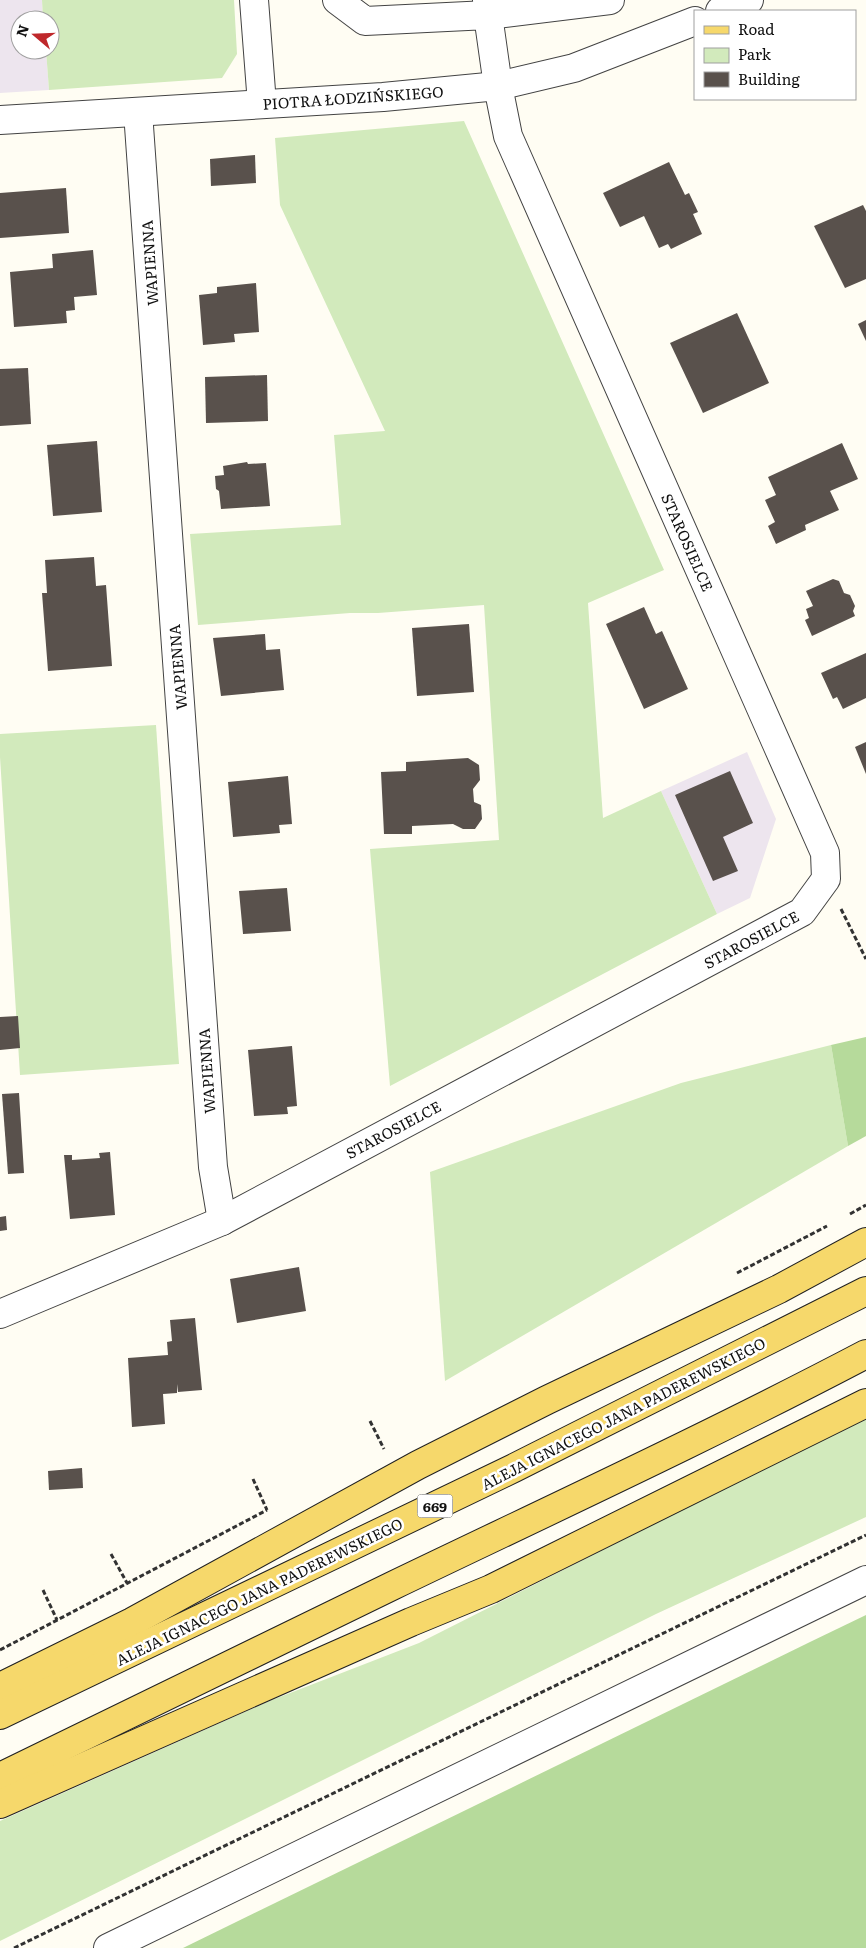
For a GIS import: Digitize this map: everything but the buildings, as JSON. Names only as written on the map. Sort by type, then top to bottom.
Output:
[{"type":"main road","points":[[0,1687],[132,1622],[418,1465],[547,1400],[779,1289],[866,1242]]},
{"type":"main road","name":"ALEJA IGNACEGO JANA PADEREWSKIEGO","points":[[0,1715],[514,1468],[866,1291]]},
{"type":"main road","points":[[0,1778],[392,1586],[597,1489],[782,1398],[866,1354]]},
{"type":"main road","points":[[0,1804],[492,1588],[866,1402]]},
{"type":"street","points":[[254,0],[262,104]]},
{"type":"street","points":[[337,0],[365,21],[488,7],[610,0]]},
{"type":"street","points":[[723,10],[749,0]]},
{"type":"street","name":"STAROSIELCE","points":[[0,1314],[222,1221],[802,912],[826,879],[825,853],[508,136],[498,86],[488,7]]},
{"type":"street","name":"PIOTRA ŁODZIŃSKIEGO","points":[[0,120],[383,97],[498,86],[574,68],[694,21]]},
{"type":"street","name":"WAPIENNA","points":[[138,112],[213,1167],[222,1221]]},
{"type":"street","points":[[108,1948],[866,1580]]},
{"type":"path","points":[[826,879],[866,959]]},
{"type":"path","points":[[370,1420],[384,1450]]},
{"type":"path","points":[[252,1480],[267,1510]]},
{"type":"path","points":[[14,1948],[866,1535]]},
{"type":"path","points":[[111,1554],[127,1583]]},
{"type":"path","points":[[43,1590],[57,1620]]},
{"type":"shaded area","points":[[0,0],[42,0],[42,10],[10,10],[10,60],[47,60],[49,90],[0,93]]},
{"type":"shaded area","points":[[747,752],[776,819],[750,898],[717,914],[661,791]]},
{"type":"green space","points":[[42,0],[234,0],[237,54],[222,78],[49,90],[47,60],[60,60],[60,10],[42,10]]},
{"type":"green space","points":[[464,121],[664,570],[588,603],[603,818],[661,791],[717,914],[390,1086],[370,849],[499,840],[484,605],[198,625],[190,534],[341,525],[334,435],[385,431],[280,205],[275,138]]},
{"type":"green space","points":[[156,725],[179,1064],[20,1075],[0,734]]},
{"type":"green space","points":[[866,1037],[866,1136],[848,1146],[831,1045]]},
{"type":"green space","points":[[831,1045],[848,1146],[445,1381],[430,1172],[681,1083]]},
{"type":"green space","points":[[866,1417],[866,1517],[656,1614],[0,1941],[0,1821],[272,1700],[419,1643]]},
{"type":"green space","points":[[866,1615],[866,1948],[183,1948],[810,1642]]}]
